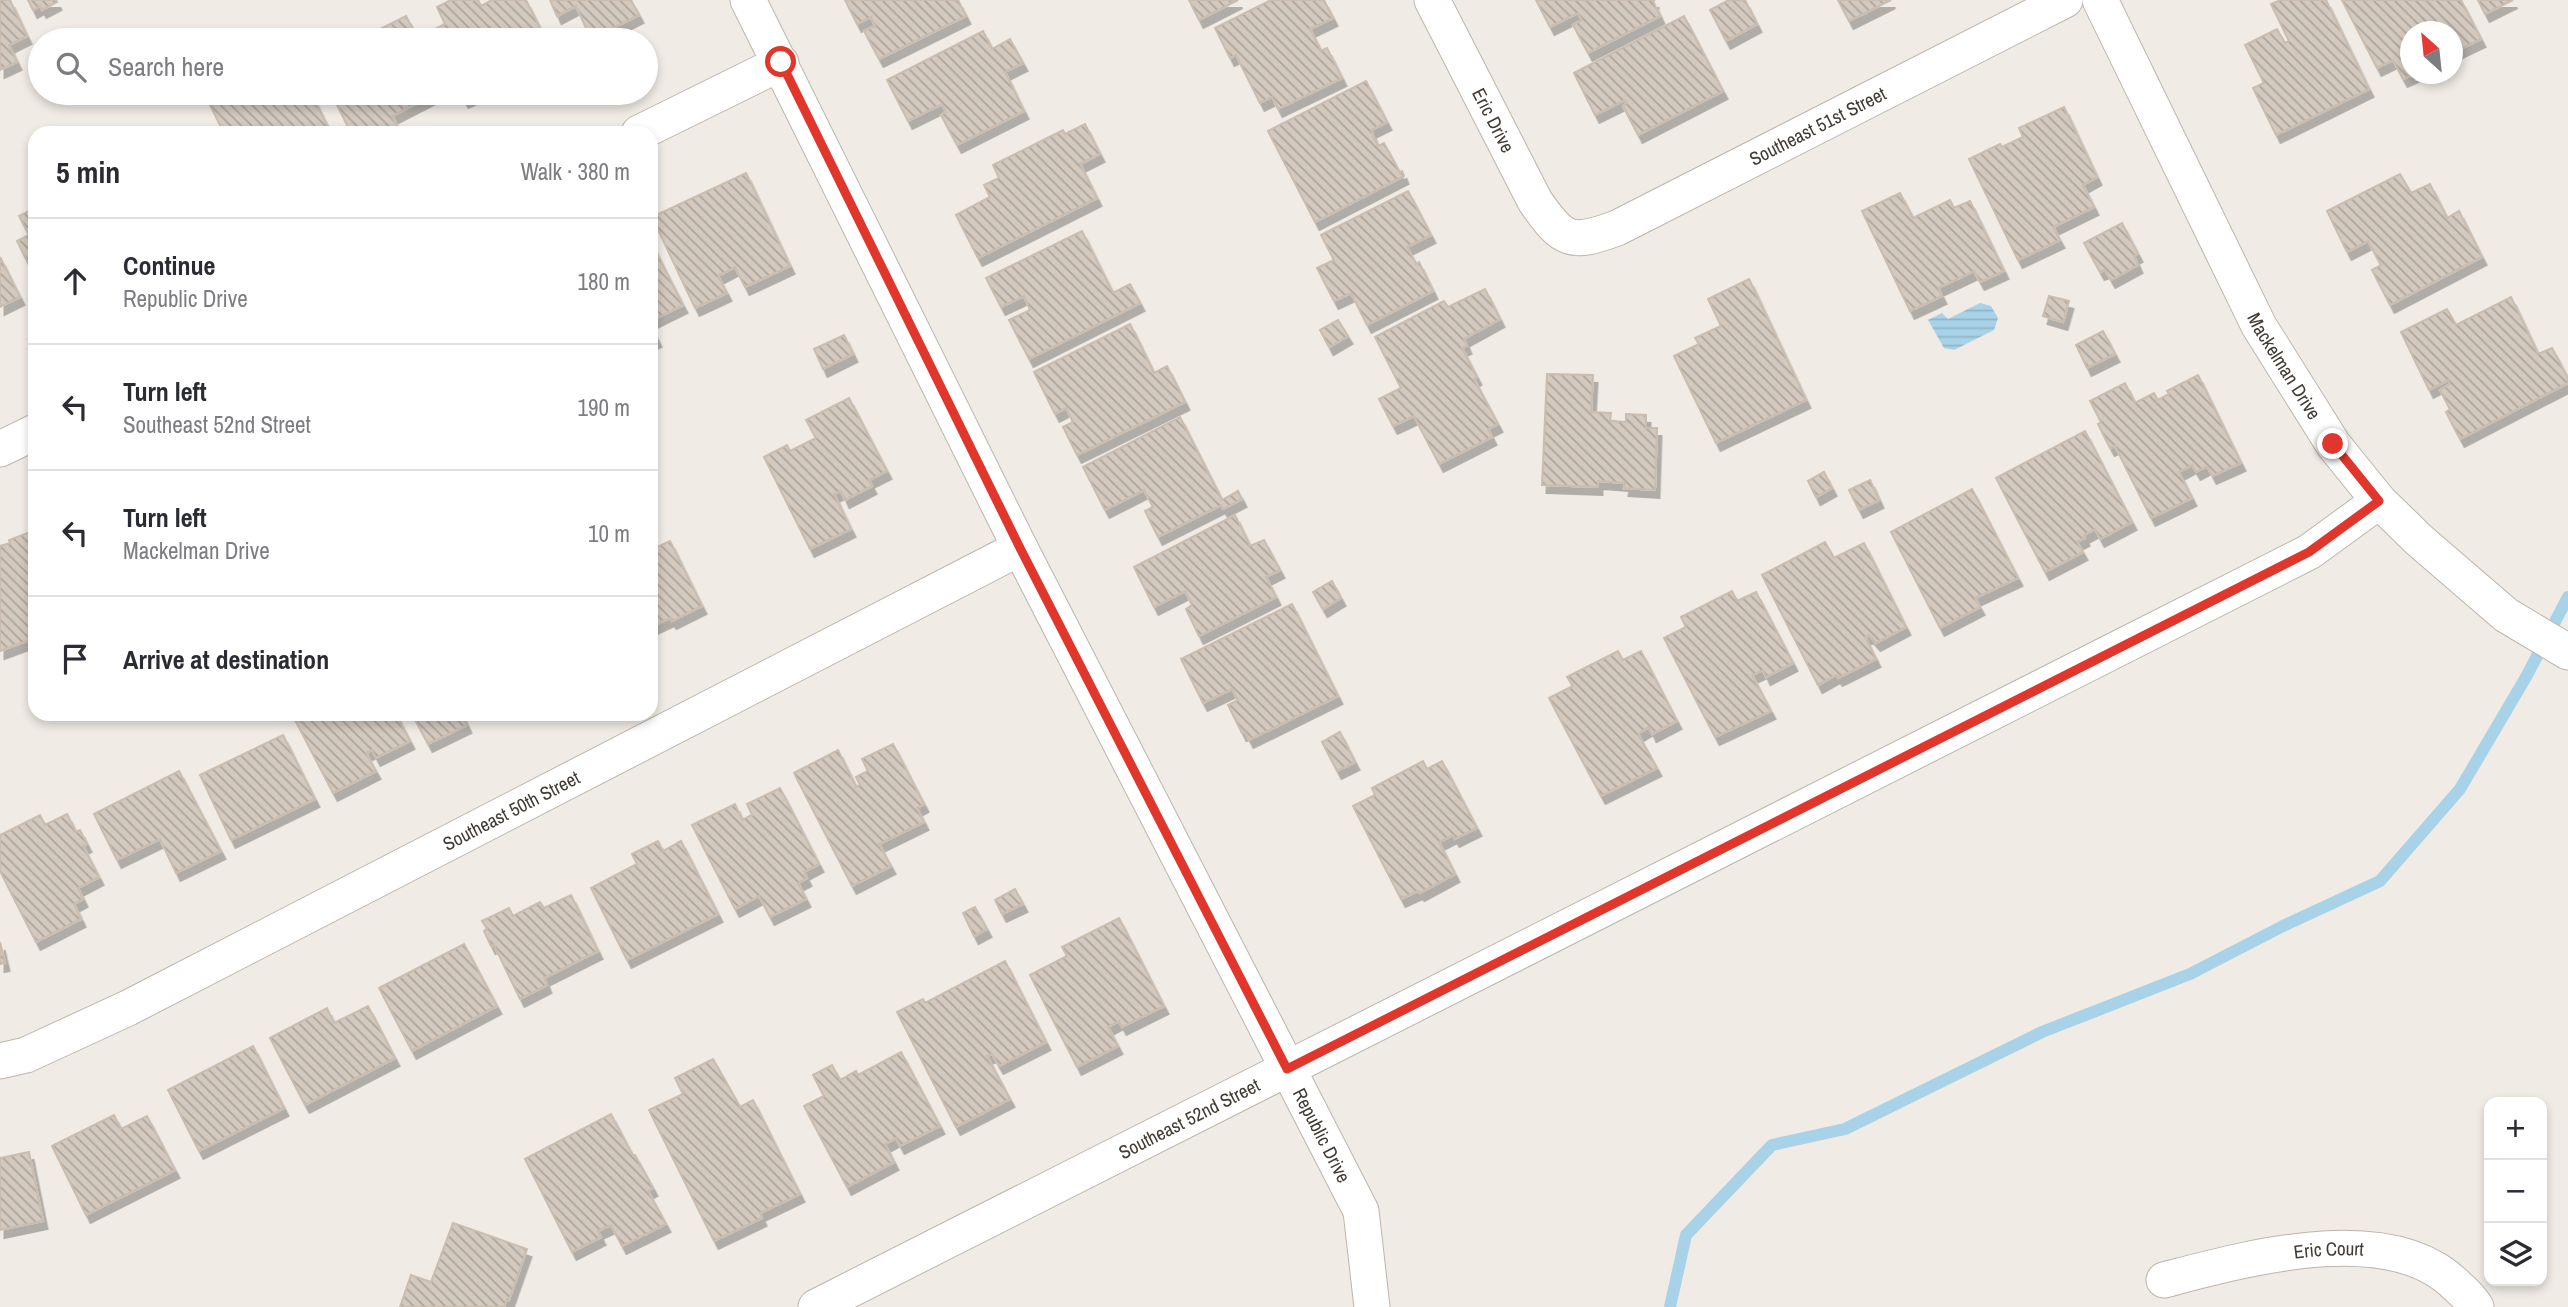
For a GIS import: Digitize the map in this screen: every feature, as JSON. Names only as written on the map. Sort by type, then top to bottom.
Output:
[{"type":"street","name":"Republic Drive","points":[[748,0],[1020,548],[1361,1211],[1372,1307]]},
{"type":"street","name":"Eric Drive","points":[[1432,0],[1535,201],[1565,234]]},
{"type":"street","name":"Southeast 51st Street","points":[[1565,234],[1584,239],[1617,228],[2065,0]]},
{"type":"street","name":"Mackelman Drive","points":[[2100,0],[2259,326],[2333,444],[2379,501],[2506,615],[2566,651]]},
{"type":"street","points":[[653,126],[781,62]]},
{"type":"street","points":[[0,449],[28,435]]},
{"type":"street","name":"Southeast 52nd Street","points":[[816,1307],[2309,552],[2379,501]]},
{"type":"street","name":"Southeast 50th Street","points":[[0,1062],[26,1055],[128,1008],[1020,548]]},
{"type":"street","name":"Eric Court","points":[[2164,1280],[2258,1256],[2306,1250],[2387,1252],[2420,1261],[2448,1276],[2476,1307]]},
{"type":"water","points":[[1980,303],[1991,306],[1998,318],[1994,330],[1954,350],[1944,348],[1928,320],[1942,313],[1948,319]]},
{"type":"building","points":[[0,0],[10,0],[27,36],[9,45],[17,62],[0,70]]},
{"type":"building","points":[[28,0],[57,2],[42,10],[40,6],[33,10]]},
{"type":"building","points":[[451,0],[478,0],[481,6],[492,0],[526,0],[540,28],[437,28],[445,24],[437,7]]},
{"type":"building","points":[[550,0],[631,0],[639,15],[613,28],[586,28],[576,6],[557,16]]},
{"type":"building","points":[[845,0],[958,0],[966,16],[879,59],[864,31],[875,26],[871,17],[857,24]]},
{"type":"building","points":[[1189,0],[1238,0],[1199,20]]},
{"type":"building","points":[[1271,0],[1324,0],[1333,18],[1310,29],[1321,51],[1327,48],[1342,78],[1278,109],[1272,97],[1260,103],[1236,55],[1230,58],[1215,28]]},
{"type":"building","points":[[1536,0],[1655,0],[1653,1],[1660,16],[1588,53],[1573,25],[1582,20],[1578,13],[1550,27]]},
{"type":"building","points":[[1729,0],[1745,0],[1757,24],[1726,41],[1710,10]]},
{"type":"building","points":[[1838,0],[1891,0],[1849,21]]},
{"type":"building","points":[[2281,0],[2326,0],[2369,89],[2276,135],[2253,88],[2264,83],[2245,45],[2277,29],[2285,43],[2289,41],[2271,4]]},
{"type":"building","points":[[2342,0],[2461,0],[2481,39],[2463,48],[2463,21],[2400,21],[2400,73],[2393,60],[2377,68]]},
{"type":"building","points":[[2478,0],[2513,0],[2485,14]]},
{"type":"building","points":[[406,16],[412,28],[382,28]]},
{"type":"building","points":[[1684,16],[1723,91],[1638,135],[1623,106],[1627,103],[1625,100],[1595,115],[1574,73]]},
{"type":"building","points":[[983,31],[992,49],[1010,39],[1023,63],[1005,72],[1024,111],[957,145],[941,115],[946,112],[942,104],[908,121],[887,80]]},
{"type":"building","points":[[1366,81],[1387,122],[1371,130],[1374,138],[1378,146],[1384,143],[1404,176],[1315,222],[1268,131]]},
{"type":"building","points":[[210,105],[317,105],[328,126],[220,126]]},
{"type":"building","points":[[337,105],[414,105],[392,116],[397,126],[348,126]]},
{"type":"building","points":[[2064,107],[2097,177],[2083,185],[2094,207],[2053,227],[2060,240],[2018,260],[1969,159],[2000,144],[2002,147],[2023,137],[2019,128]]},
{"type":"building","points":[[1085,124],[1100,154],[1080,164],[1097,198],[978,258],[956,215],[990,197],[984,185],[999,178],[993,165],[1063,130],[1065,134]]},
{"type":"building","points":[[746,173],[790,266],[745,287],[735,267],[718,276],[727,293],[695,308],[658,230],[658,214]]},
{"type":"building","points":[[2400,174],[2411,193],[2430,184],[2447,218],[2459,211],[2482,257],[2390,305],[2372,270],[2381,265],[2368,241],[2347,252],[2327,211]]},
{"type":"building","points":[[1408,191],[1431,235],[1407,247],[1416,264],[1419,262],[1433,291],[1367,325],[1351,293],[1334,301],[1317,268],[1334,260],[1321,235]]},
{"type":"building","points":[[1900,193],[1913,218],[1950,200],[1954,208],[1970,201],[2004,271],[1980,282],[1974,271],[1938,288],[1942,296],[1910,311],[1862,211]]},
{"type":"building","points":[[28,212],[28,233],[19,216]]},
{"type":"building","points":[[2122,223],[2138,254],[2134,256],[2138,265],[2111,280],[2105,270],[2100,272],[2084,243]]},
{"type":"building","points":[[1082,231],[1113,293],[1130,284],[1140,303],[1029,359],[1009,320],[1030,310],[1024,296],[1001,307],[986,278]]},
{"type":"building","points":[[28,236],[28,263],[17,241]]},
{"type":"building","points":[[658,256],[683,305],[658,318]]},
{"type":"building","points":[[0,257],[20,297],[0,307]]},
{"type":"building","points":[[1749,279],[1806,400],[1716,443],[1674,356],[1699,344],[1695,338],[1721,326],[1708,299]]},
{"type":"building","points":[[1485,289],[1500,319],[1464,339],[1467,346],[1462,348],[1477,377],[1474,379],[1498,424],[1488,429],[1492,437],[1439,464],[1414,416],[1393,426],[1379,399],[1401,388],[1375,337],[1444,301],[1448,307]]},
{"type":"building","points":[[2049,296],[2069,301],[2063,322],[2043,316]]},
{"type":"building","points":[[2511,297],[2538,354],[2552,348],[2568,383],[2460,439],[2446,412],[2450,409],[2440,390],[2450,384],[2448,380],[2429,390],[2401,332],[2447,309],[2456,325]]},
{"type":"building","points":[[1338,320],[1348,336],[1329,347],[1320,330]]},
{"type":"building","points":[[1130,324],[1154,373],[1167,366],[1185,402],[1077,455],[1063,427],[1073,422],[1066,408],[1055,414],[1034,372]]},
{"type":"building","points":[[2103,331],[2115,354],[2087,368],[2076,345]]},
{"type":"building","points":[[844,335],[853,354],[823,369],[814,349]]},
{"type":"building","points":[[1547,374],[1593,375],[1591,412],[1611,413],[1610,421],[1626,422],[1626,414],[1646,415],[1646,428],[1657,428],[1655,490],[1624,488],[1625,483],[1598,481],[1598,487],[1542,485]]},
{"type":"building","points":[[2198,375],[2241,463],[2212,476],[2207,466],[2196,472],[2192,465],[2179,472],[2192,498],[2151,518],[2115,446],[2110,448],[2090,401],[2125,383],[2135,403],[2154,393],[2158,400],[2169,394],[2167,391]]},
{"type":"building","points":[[849,398],[887,471],[869,480],[872,486],[845,500],[841,491],[834,494],[851,529],[810,549],[764,457],[787,445],[790,451],[816,438],[806,420]]},
{"type":"building","points":[[1180,417],[1222,500],[1238,491],[1242,499],[1223,509],[1221,505],[1158,537],[1145,511],[1153,507],[1144,490],[1105,510],[1083,467]]},
{"type":"building","points":[[2085,431],[2132,522],[2100,539],[2095,529],[2084,535],[2085,538],[2077,542],[2083,552],[2045,572],[1996,478]]},
{"type":"building","points":[[1824,472],[1832,488],[1816,497],[1808,481]]},
{"type":"building","points":[[1870,480],[1879,500],[1859,510],[1849,490]]},
{"type":"building","points":[[1972,489],[2018,578],[1975,598],[1980,607],[1940,628],[1891,532]]},
{"type":"building","points":[[1235,515],[1250,546],[1264,540],[1280,570],[1266,577],[1276,597],[1199,636],[1186,609],[1192,605],[1185,591],[1154,607],[1134,567]]},
{"type":"building","points":[[28,533],[28,641],[0,651],[0,546],[10,543],[9,540]]},
{"type":"building","points":[[670,541],[702,606],[672,621],[670,618],[658,624],[658,547]]},
{"type":"building","points":[[1825,542],[1834,558],[1864,543],[1906,627],[1876,643],[1869,635],[1865,637],[1876,659],[1818,685],[1762,575]]},
{"type":"building","points":[[1332,581],[1341,598],[1323,609],[1313,592]]},
{"type":"building","points":[[1732,591],[1737,601],[1756,592],[1793,663],[1766,677],[1763,670],[1752,675],[1771,711],[1715,737],[1664,638],[1686,627],[1681,617]]},
{"type":"building","points":[[1292,604],[1338,696],[1249,740],[1245,732],[1242,733],[1228,705],[1238,700],[1232,689],[1203,703],[1181,659]]},
{"type":"building","points":[[1618,651],[1623,660],[1641,651],[1677,721],[1652,734],[1649,727],[1638,734],[1657,768],[1601,796],[1549,698],[1573,686],[1567,677]]},
{"type":"building","points":[[296,721],[400,721],[410,741],[376,758],[372,750],[366,753],[376,771],[333,793]]},
{"type":"building","points":[[416,721],[465,721],[467,725],[428,744]]},
{"type":"building","points":[[1340,732],[1355,762],[1337,771],[1322,742]]},
{"type":"building","points":[[283,735],[315,799],[231,840],[200,775]]},
{"type":"building","points":[[893,744],[924,804],[917,808],[924,822],[879,844],[891,866],[852,886],[794,773],[838,750],[856,787],[860,785],[856,777],[868,771],[862,759]]},
{"type":"building","points":[[1423,761],[1427,769],[1442,761],[1477,828],[1455,839],[1453,835],[1439,842],[1455,874],[1420,893],[1418,891],[1401,899],[1353,806],[1375,795],[1372,788]]},
{"type":"building","points":[[179,771],[221,851],[176,873],[160,839],[117,860],[94,814]]},
{"type":"building","points":[[780,788],[819,864],[804,872],[807,878],[798,883],[806,899],[770,917],[759,896],[735,909],[692,825],[735,804],[742,820],[752,815],[747,804]]},
{"type":"building","points":[[67,814],[76,832],[80,830],[87,844],[83,846],[99,877],[78,888],[83,899],[74,904],[81,919],[36,942],[0,871],[0,835],[40,815],[45,825]]},
{"type":"building","points":[[658,841],[663,851],[681,841],[718,914],[627,960],[591,888],[637,864],[632,854]]},
{"type":"building","points":[[1015,889],[1023,904],[1002,914],[995,900]]},
{"type":"building","points":[[571,895],[598,951],[544,978],[547,985],[520,999],[494,945],[491,946],[482,921],[509,908],[513,916],[540,902],[544,908]]},
{"type":"building","points":[[975,907],[987,929],[974,936],[963,913]]},
{"type":"building","points":[[1119,918],[1164,1006],[1122,1027],[1119,1021],[1108,1027],[1118,1046],[1077,1067],[1030,975],[1067,956],[1062,947]]},
{"type":"building","points":[[0,942],[5,963],[0,964]]},
{"type":"building","points":[[464,944],[497,1006],[412,1051],[379,988]]},
{"type":"building","points":[[1005,961],[1046,1042],[999,1066],[992,1054],[987,1056],[1010,1099],[956,1127],[897,1012],[923,999],[925,1003]]},
{"type":"building","points":[[368,1006],[395,1058],[305,1105],[270,1038],[327,1008],[334,1023]]},
{"type":"building","points":[[253,1046],[284,1108],[199,1151],[168,1090]]},
{"type":"building","points":[[901,1052],[940,1126],[900,1146],[896,1138],[885,1144],[894,1162],[847,1187],[804,1106],[824,1096],[813,1075],[832,1065],[840,1080],[856,1071],[858,1075]]},
{"type":"building","points":[[713,1059],[740,1107],[753,1100],[800,1194],[760,1213],[762,1218],[714,1241],[649,1110],[683,1094],[675,1078]]},
{"type":"building","points":[[611,1114],[653,1188],[648,1191],[666,1224],[622,1246],[611,1225],[598,1231],[601,1237],[572,1252],[525,1159]]},
{"type":"building","points":[[114,1115],[121,1129],[147,1116],[175,1170],[86,1215],[52,1146]]},
{"type":"building","points":[[29,1152],[43,1221],[0,1230],[0,1158]]},
{"type":"building","points":[[453,1223],[527,1249],[509,1300],[507,1299],[504,1307],[400,1307],[411,1275],[431,1282]]},
{"type":"waterway","points":[[1670,1307],[1686,1235],[1772,1145],[1845,1129],[2042,1032],[2190,974],[2283,926],[2380,881],[2460,789],[2526,677],[2568,597]]},
{"type":"route","points":[[781,62],[1020,548],[1287,1069],[2309,552],[2379,501],[2333,444]]}]
